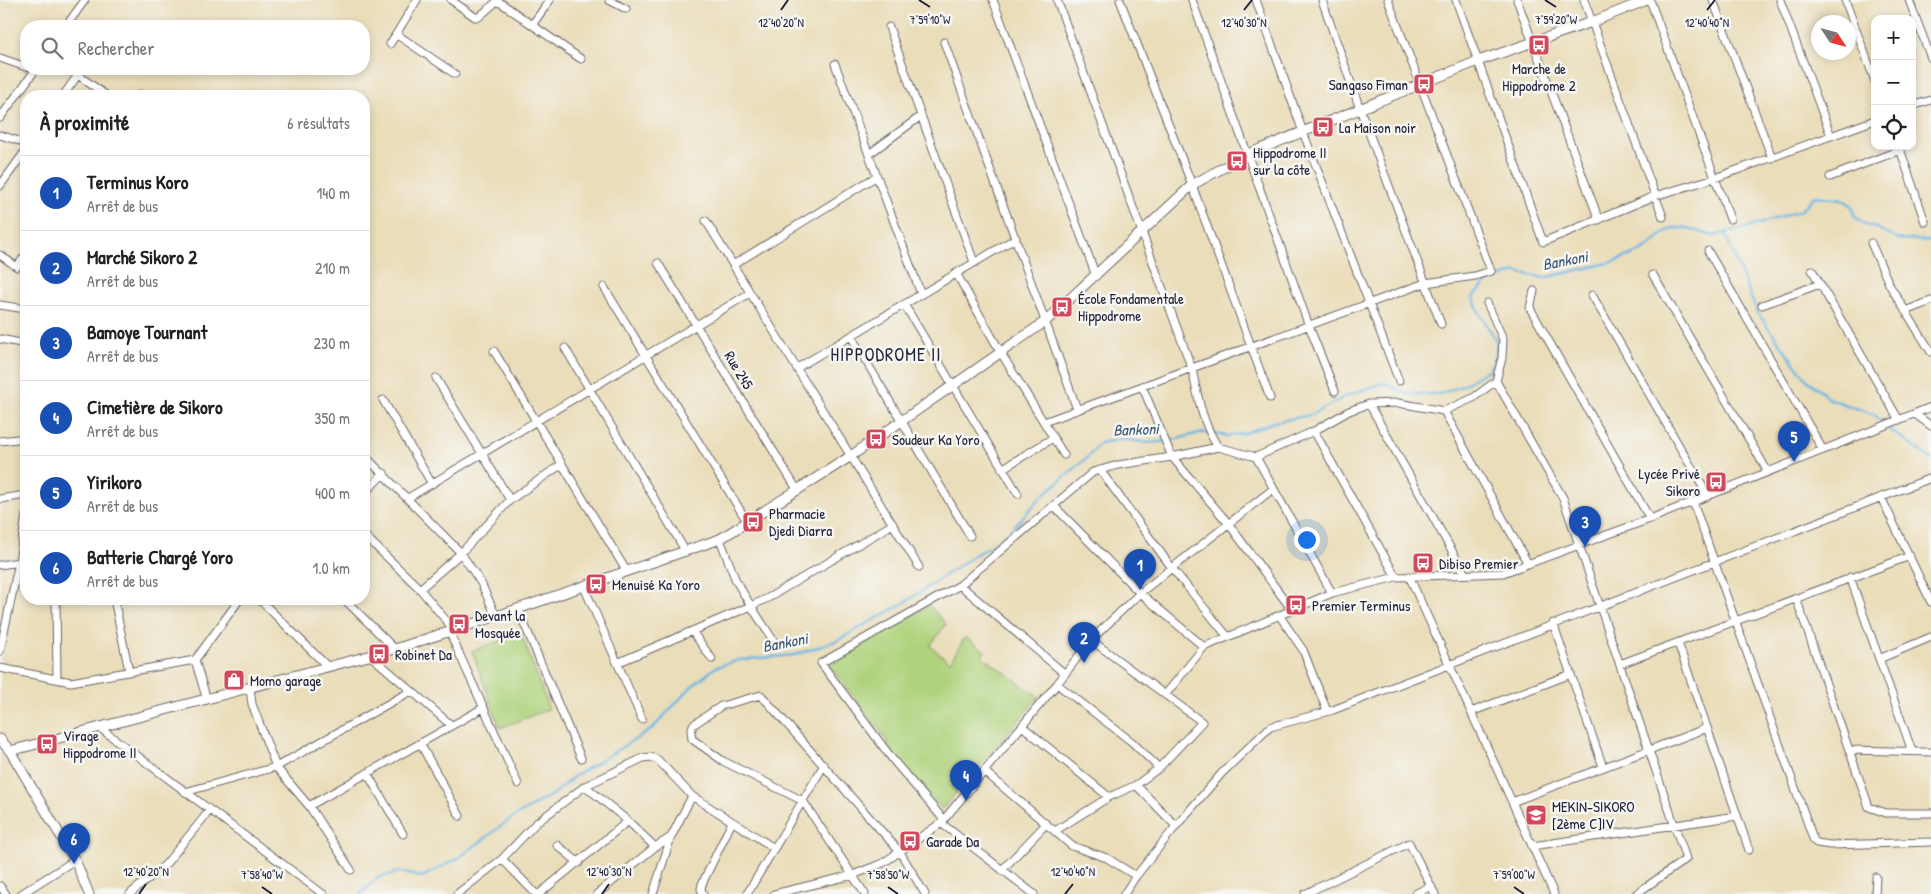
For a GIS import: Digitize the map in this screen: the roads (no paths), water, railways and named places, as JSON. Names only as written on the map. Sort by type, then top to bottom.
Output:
[{"type":"street","points":[[70,20],[85,0]]},
{"type":"street","points":[[390,44],[417,0]]},
{"type":"street","points":[[452,0],[479,17],[496,2],[501,3],[581,59]]},
{"type":"street","points":[[532,26],[550,0]]},
{"type":"street","points":[[609,0],[626,9]]},
{"type":"street","points":[[993,0],[1096,276]]},
{"type":"street","points":[[1058,0],[1192,369],[1203,419],[1208,432],[1218,447]]},
{"type":"street","points":[[1120,0],[1192,186],[1270,398]]},
{"type":"street","points":[[1192,0],[1309,326],[1335,390]]},
{"type":"street","points":[[1256,0],[1303,132],[1398,381]]},
{"type":"street","points":[[1322,0],[1360,109],[1441,324]]},
{"type":"street","points":[[1044,422],[1425,283],[1475,276],[1491,271],[1388,0]]},
{"type":"street","points":[[1456,0],[1543,242],[1655,196],[1715,178],[1871,121]]},
{"type":"street","points":[[1517,0],[1598,220]]},
{"type":"street","points":[[1584,0],[1663,217]]},
{"type":"street","points":[[10,751],[395,649],[584,587],[720,539],[798,491],[902,422],[1046,321],[1192,186],[1248,154],[1478,61],[1592,22],[1648,0],[1730,219]]},
{"type":"street","points":[[1713,0],[1772,158]]},
{"type":"street","points":[[1780,0],[1831,136]]},
{"type":"street","points":[[1845,0],[1871,70]]},
{"type":"street","points":[[1909,0],[1931,58]]},
{"type":"street","points":[[889,27],[974,262]]},
{"type":"street","points":[[396,34],[455,74]]},
{"type":"street","points":[[944,42],[1078,409]]},
{"type":"street","points":[[0,58],[20,65]]},
{"type":"street","points":[[835,64],[921,294]]},
{"type":"street","points":[[0,118],[30,75]]},
{"type":"street","points":[[67,90],[78,75]]},
{"type":"street","points":[[83,75],[100,90]]},
{"type":"street","points":[[1915,105],[1931,100]]},
{"type":"street","points":[[869,154],[921,116]]},
{"type":"street","points":[[0,135],[20,141]]},
{"type":"street","points":[[1830,177],[1894,150]]},
{"type":"street","points":[[1900,150],[1925,222]]},
{"type":"street","points":[[0,186],[20,158]]},
{"type":"street","points":[[733,265],[877,176]]},
{"type":"street","points":[[706,220],[920,567]]},
{"type":"street","points":[[797,368],[1016,238]]},
{"type":"street","points":[[1871,243],[1890,286],[1931,352]]},
{"type":"street","points":[[1708,250],[1823,450]]},
{"type":"street","points":[[0,254],[17,267],[20,263]]},
{"type":"street","name":"Rue 245","points":[[658,262],[798,491]]},
{"type":"street","points":[[1812,270],[1899,420]]},
{"type":"street","points":[[956,273],[1001,353],[1064,455]]},
{"type":"street","points":[[1653,274],[1768,472]]},
{"type":"street","points":[[1762,305],[1820,284]]},
{"type":"street","points":[[604,287],[748,523]]},
{"type":"street","points":[[1534,291],[1530,308],[1650,519]]},
{"type":"street","points":[[408,498],[750,293]]},
{"type":"street","points":[[1592,295],[1708,496]]},
{"type":"street","points":[[1905,311],[1931,301]]},
{"type":"street","points":[[1034,894],[942,822],[821,663],[960,585],[1093,472],[1118,465],[1172,457],[1218,447],[1256,457],[1314,431],[1349,411],[1369,404],[1398,403],[1444,411],[1473,398],[1496,381],[1502,358],[1503,339],[1488,303]]},
{"type":"street","points":[[904,304],[1018,494]]},
{"type":"street","points":[[0,305],[20,308]]},
{"type":"street","points":[[851,336],[970,536]]},
{"type":"street","points":[[0,339],[20,343]]},
{"type":"street","points":[[565,348],[588,390],[686,552]]},
{"type":"street","points":[[494,352],[627,572]]},
{"type":"street","points":[[436,378],[510,500]]},
{"type":"street","points":[[1496,381],[1563,498],[1686,859],[1636,894]]},
{"type":"street","points":[[1142,386],[1172,457],[1228,523],[1292,610]]},
{"type":"street","points":[[383,400],[432,484]]},
{"type":"street","points":[[1369,404],[1465,574]]},
{"type":"street","points":[[1165,694],[1204,647],[1332,593],[1396,577],[1504,573],[1650,519],[1931,407]]},
{"type":"street","points":[[1444,411],[1528,564]]},
{"type":"street","points":[[1915,414],[1931,426]]},
{"type":"street","points":[[1314,431],[1396,577]]},
{"type":"street","points":[[1002,469],[1053,438]]},
{"type":"street","points":[[0,441],[20,439]]},
{"type":"street","points":[[1256,457],[1332,593]]},
{"type":"street","points":[[370,460],[461,553],[481,583],[496,616]]},
{"type":"street","points":[[420,588],[461,553],[510,500],[562,464]]},
{"type":"street","points":[[1100,470],[1172,568],[1228,637]]},
{"type":"street","points":[[370,488],[384,473]]},
{"type":"street","points":[[1124,894],[1176,826],[1222,773],[1270,727],[1327,711],[1931,478]]},
{"type":"street","points":[[775,894],[853,875],[883,863],[942,822],[1057,684],[1091,640],[1140,593],[1273,489]]},
{"type":"street","points":[[0,499],[20,497]]},
{"type":"street","points":[[1881,497],[1931,602]]},
{"type":"street","points":[[1693,502],[1814,841],[1830,845],[1931,842]]},
{"type":"street","points":[[1054,506],[1140,593],[1204,647]]},
{"type":"street","points":[[618,663],[768,598],[893,524]]},
{"type":"street","points":[[720,539],[736,581],[773,640]]},
{"type":"street","points":[[370,541],[420,588],[451,631],[483,708],[518,784]]},
{"type":"street","points":[[0,651],[20,555]]},
{"type":"street","points":[[1620,664],[1910,556]]},
{"type":"street","points":[[0,565],[19,562]]},
{"type":"street","points":[[1409,576],[1554,894]]},
{"type":"street","points":[[1850,577],[1912,751]]},
{"type":"street","points":[[960,585],[1065,674]]},
{"type":"street","points":[[584,587],[642,719]]},
{"type":"street","points":[[1796,598],[1869,807],[1886,813],[1931,813]]},
{"type":"street","points":[[56,605],[57,679]]},
{"type":"street","points":[[115,605],[129,671]]},
{"type":"street","points":[[0,668],[71,682],[195,660],[236,605]]},
{"type":"street","points":[[265,605],[328,667]]},
{"type":"street","points":[[350,605],[395,649]]},
{"type":"street","points":[[518,609],[581,758]]},
{"type":"street","points":[[1280,615],[1303,650],[1327,711]]},
{"type":"street","points":[[1553,623],[1603,768]]},
{"type":"street","points":[[692,631],[712,659]]},
{"type":"street","points":[[1880,659],[1931,637]]},
{"type":"street","points":[[1055,831],[1109,797],[1136,785],[1159,768],[1202,722],[1091,640]]},
{"type":"street","points":[[1678,642],[1749,850]]},
{"type":"street","points":[[370,655],[451,725]]},
{"type":"street","points":[[195,660],[207,700]]},
{"type":"street","points":[[1471,712],[1570,674]]},
{"type":"street","points":[[1057,684],[1132,742],[1159,768]]},
{"type":"street","points":[[250,688],[252,704],[276,767],[309,806],[351,870]]},
{"type":"street","points":[[185,792],[276,767],[411,691]]},
{"type":"street","points":[[865,894],[803,801],[723,761],[692,739],[693,725],[721,706],[761,695],[900,852],[925,894]]},
{"type":"street","points":[[309,806],[483,708]]},
{"type":"street","points":[[1022,726],[1109,797]]},
{"type":"street","points":[[100,728],[323,894]]},
{"type":"street","points":[[1512,802],[1707,728]]},
{"type":"street","points":[[0,739],[10,751],[75,860],[89,894]]},
{"type":"street","points":[[420,743],[460,816]]},
{"type":"street","points":[[1849,750],[1931,752]]},
{"type":"street","points":[[457,894],[502,858],[535,824],[585,786],[643,758],[651,757],[658,760],[692,796],[774,848]]},
{"type":"street","points":[[746,894],[824,765]]},
{"type":"street","points":[[984,771],[1072,846],[1107,858],[1136,876]]},
{"type":"street","points":[[367,773],[403,834]]},
{"type":"street","points":[[1136,785],[1176,826]]},
{"type":"street","points":[[585,786],[628,821],[655,847]]},
{"type":"street","points":[[653,894],[671,837],[692,796]]},
{"type":"street","points":[[130,894],[165,865],[210,810]]},
{"type":"street","points":[[1532,846],[1737,816]]},
{"type":"street","points":[[502,858],[538,894],[579,863],[628,821]]},
{"type":"street","points":[[703,894],[702,884],[732,822]]},
{"type":"street","points":[[1002,870],[1046,824]]},
{"type":"street","points":[[599,893],[655,847],[671,837]]},
{"type":"street","points":[[1304,894],[1409,843],[1435,894]]},
{"type":"street","points":[[556,845],[579,863]]},
{"type":"street","points":[[22,894],[75,860]]},
{"type":"street","points":[[1875,894],[1876,877]]},
{"type":"street","points":[[1415,894],[1431,886]]},
{"type":"waterway","name":"Bankoni","points":[[360,894],[379,877],[400,872],[422,877],[457,859],[512,818],[555,793],[573,777],[652,729],[691,687],[716,667],[739,660],[794,655],[836,641],[904,603],[991,546],[1011,530],[1042,496],[1088,457],[1100,443],[1124,439],[1147,443],[1170,441],[1199,433],[1214,433],[1227,436],[1245,433],[1274,422],[1311,415],[1348,395],[1384,383],[1407,394],[1440,394],[1464,385],[1489,369],[1495,358],[1497,342],[1479,312],[1473,297],[1483,286],[1493,280],[1516,272],[1544,278],[1613,262],[1644,250],[1665,232],[1674,228],[1687,228],[1713,236],[1800,211],[1815,196],[1842,199],[1851,205],[1855,217],[1865,224],[1897,239],[1931,241]]},
{"type":"waterway","points":[[1725,233],[1757,312],[1807,380],[1830,399],[1875,415],[1885,426],[1931,459]]},
{"type":"place","name":"Marche de Hippodrome 2","points":[[1539,45]]},
{"type":"place","name":"Sangaso Fiman","points":[[1424,84]]},
{"type":"place","name":"La Maison noir","points":[[1323,127]]},
{"type":"place","name":"Hippodrome II sur la côte","points":[[1237,161]]},
{"type":"place","name":"École Fondamentale Hippodrome","points":[[1062,307]]},
{"type":"place","name":"Soudeur Ka Yoro","points":[[876,439]]},
{"type":"place","name":"Yirikoro","points":[[1794,462]]},
{"type":"place","name":"Lycée Privé Sikoro","points":[[1716,482]]},
{"type":"place","name":"Pharmacie Djedi Diarra","points":[[753,522]]},
{"type":"place","name":"Bamoye Tournant","points":[[1585,547]]},
{"type":"place","name":"Dibiso Premier","points":[[1423,563]]},
{"type":"place","name":"Menuisé Ka Yoro","points":[[596,584]]},
{"type":"place","name":"Terminus Koro","points":[[1140,590]]},
{"type":"place","name":"Premier Terminus","points":[[1296,605]]},
{"type":"place","name":"Devant la Mosquée","points":[[459,624]]},
{"type":"place","name":"Robinet Da","points":[[379,654]]},
{"type":"place","name":"Marché Sikoro 2","points":[[1084,663]]},
{"type":"place","name":"Momo garage","points":[[234,680]]},
{"type":"place","name":"Virage Hippodrome II","points":[[47,744]]},
{"type":"place","name":"Cimetière de Sikoro","points":[[966,801]]},
{"type":"place","name":"MEKIN-SIKORO [2ème C]IV","points":[[1536,815]]},
{"type":"place","name":"Garade Da","points":[[910,841]]},
{"type":"place","name":"Batterie Chargé Yoro","points":[[74,864]]},
{"type":"district","name":"HIPPODROME II","points":[[886,354]]}]
